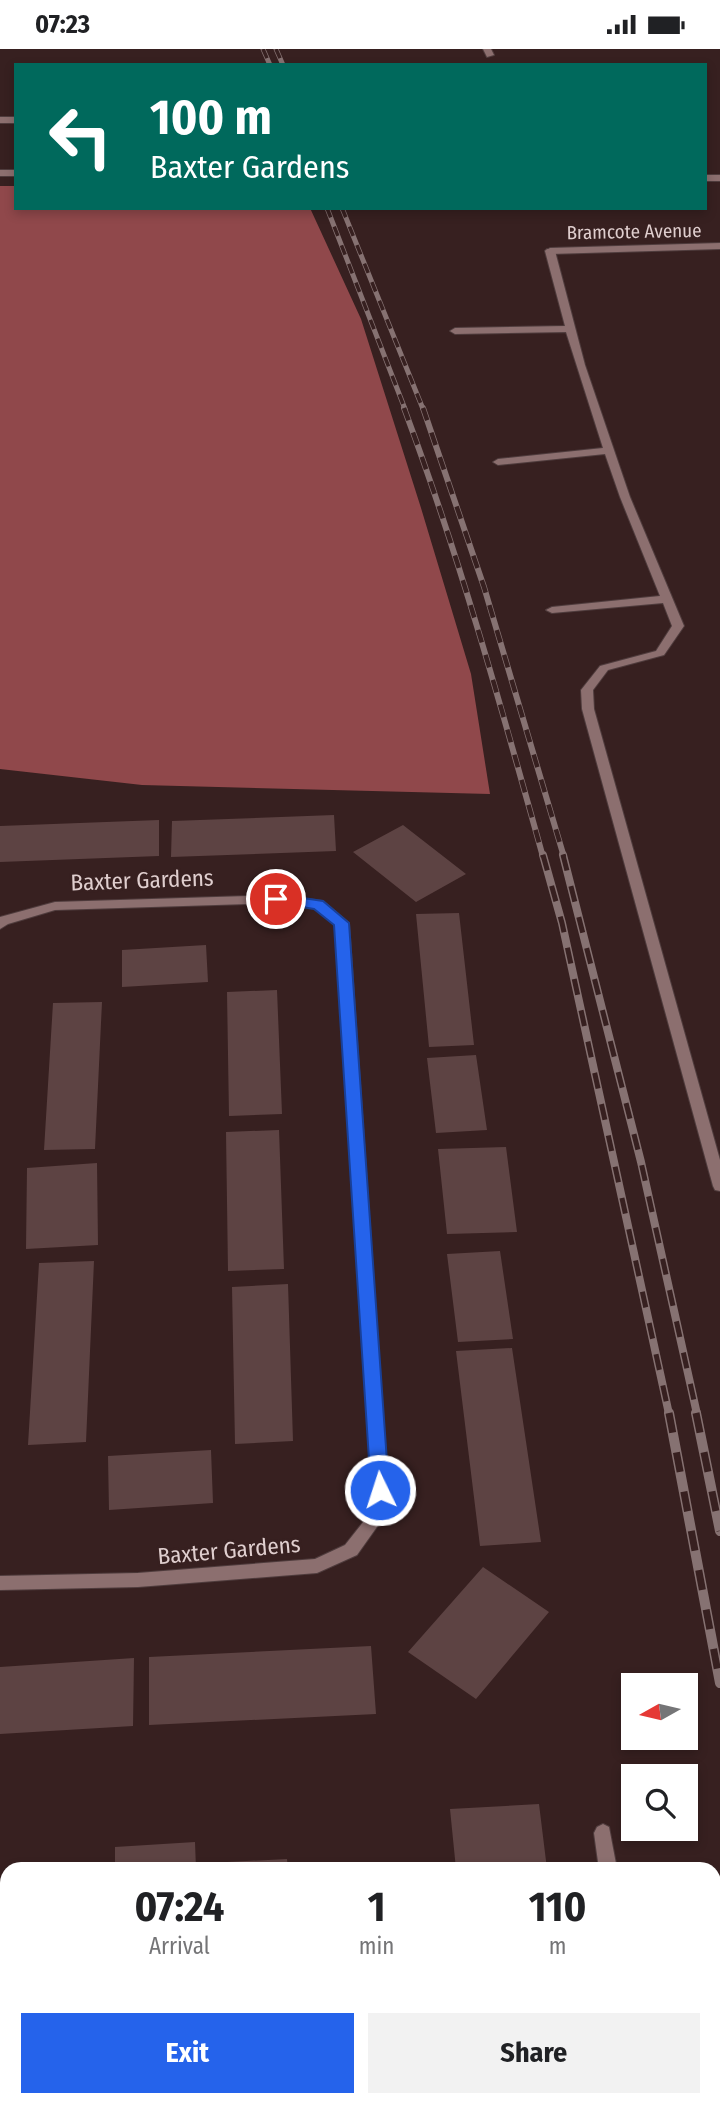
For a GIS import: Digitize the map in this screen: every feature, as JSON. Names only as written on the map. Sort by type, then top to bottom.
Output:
[{"type":"street","name":"Bramcote Avenue","points":[[570,329],[550,251],[720,246]]},
{"type":"street","points":[[455,331],[570,329],[625,497],[678,626],[660,653],[604,668],[587,689],[589,709],[720,1186]]},
{"type":"street","points":[[498,461],[609,450]]},
{"type":"street","points":[[552,610],[667,599]]},
{"type":"street","name":"Baxter Gardens","points":[[0,925],[3,921],[55,906],[276,899],[318,904],[342,923],[380,1490],[371,1524],[351,1550],[317,1566],[138,1580],[0,1583]]},
{"type":"street","points":[[603,1833],[607,1862]]},
{"type":"shaded area","points":[[0,186],[14,186],[14,210],[311,210],[361,319],[421,508],[471,674],[490,794],[142,785],[0,769]]},
{"type":"building","points":[[334,815],[336,851],[171,857],[172,821]]},
{"type":"building","points":[[159,820],[159,856],[0,862],[0,826]]},
{"type":"building","points":[[403,825],[466,874],[416,902],[353,852]]},
{"type":"building","points":[[459,913],[474,1045],[429,1047],[416,914]]},
{"type":"building","points":[[206,945],[208,982],[122,987],[122,950]]},
{"type":"building","points":[[277,990],[282,1114],[229,1116],[227,992]]},
{"type":"building","points":[[102,1002],[95,1149],[44,1150],[53,1003]]},
{"type":"building","points":[[476,1055],[487,1130],[436,1133],[427,1058]]},
{"type":"building","points":[[279,1130],[284,1269],[228,1271],[226,1132]]},
{"type":"building","points":[[506,1147],[517,1232],[447,1234],[438,1149]]},
{"type":"building","points":[[97,1163],[98,1245],[26,1249],[27,1168]]},
{"type":"building","points":[[500,1251],[513,1339],[458,1342],[447,1254]]},
{"type":"building","points":[[94,1261],[86,1442],[28,1445],[39,1263]]},
{"type":"building","points":[[288,1284],[293,1441],[235,1444],[232,1287]]},
{"type":"building","points":[[512,1348],[541,1542],[480,1546],[456,1351]]},
{"type":"building","points":[[211,1450],[213,1503],[109,1510],[108,1456]]},
{"type":"building","points":[[483,1567],[549,1612],[476,1699],[408,1652]]},
{"type":"building","points":[[371,1646],[376,1714],[149,1725],[149,1657]]},
{"type":"building","points":[[134,1658],[133,1726],[0,1734],[0,1667]]},
{"type":"building","points":[[539,1804],[546,1862],[455,1862],[450,1809]]},
{"type":"building","points":[[195,1842],[196,1862],[115,1862],[115,1847]]},
{"type":"building","points":[[287,1859],[287,1862],[227,1862]]},
{"type":"railway","points":[[263,49],[269,63]]},
{"type":"railway","points":[[276,49],[282,63]]},
{"type":"railway","points":[[328,210],[405,409]]},
{"type":"railway","points":[[343,210],[423,409]]},
{"type":"railway","points":[[404,408],[461,575],[543,857]]},
{"type":"railway","points":[[423,408],[484,587],[564,857]]},
{"type":"railway","points":[[543,855],[562,923],[669,1414]]},
{"type":"railway","points":[[563,855],[641,1162],[697,1414]]},
{"type":"railway","points":[[669,1413],[720,1683]]},
{"type":"railway","points":[[696,1413],[720,1531]]},
{"type":"route","points":[[276,899],[318,904],[342,923],[380,1490]]}]
